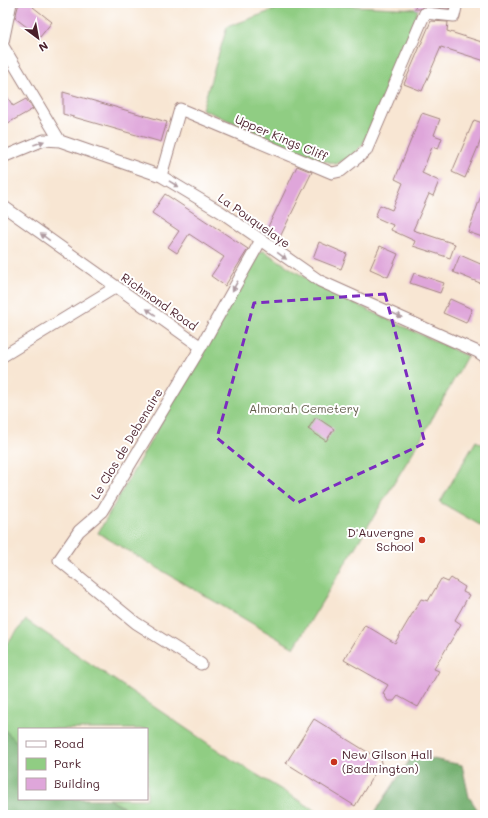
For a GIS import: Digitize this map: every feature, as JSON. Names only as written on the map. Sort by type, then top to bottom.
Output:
[{"type":"street","points":[[3,42],[12,3]]},
{"type":"street","name":"Upper Kings Cliff","points":[[161,176],[180,109],[332,173],[341,171],[366,151],[425,13],[454,16],[457,3]]},
{"type":"street","points":[[3,46],[60,141]]},
{"type":"street","name":"La Pouquelaye","points":[[3,158],[44,140],[60,141],[161,176],[221,212],[320,281],[478,352],[485,357]]},
{"type":"street","name":"Richmond Road","points":[[3,206],[200,347],[261,240]]},
{"type":"street","points":[[3,356],[116,287]]},
{"type":"street","name":"Le Clos de Debenaire","points":[[200,347],[102,511],[79,531],[59,560],[136,623],[201,664]]},
{"type":"highlighted area","points":[[385,294],[425,443],[297,503],[217,438],[254,303]]},
{"type":"green space","points":[[293,3],[418,9],[400,59],[363,144],[352,156],[336,164],[318,159],[202,109],[227,27]]},
{"type":"green space","name":"Almorah Cemetery","points":[[264,251],[321,288],[467,356],[422,437],[294,648],[98,533],[259,252]]},
{"type":"green space","points":[[476,441],[485,446],[485,528],[440,502]]},
{"type":"green space","points":[[26,620],[231,759],[323,815],[138,815],[110,800],[148,800],[148,728],[18,728],[18,743],[3,728],[3,648]]},
{"type":"green space","points":[[4,729],[18,743],[18,800],[110,800],[138,815],[3,815]]},
{"type":"green space","points":[[413,755],[462,765],[469,797],[481,815],[373,815]]},
{"type":"building","points":[[19,3],[36,3],[33,7],[52,22],[40,37],[15,18]]},
{"type":"building","points":[[416,3],[450,3],[449,8],[426,6],[415,9]]},
{"type":"building","points":[[431,21],[448,22],[447,31],[485,43],[485,61],[441,47],[422,91],[404,84]]},
{"type":"building","points":[[3,90],[13,106],[26,99],[33,109],[3,126]]},
{"type":"building","points":[[63,92],[167,122],[161,142],[63,114]]},
{"type":"building","points":[[422,113],[440,119],[434,135],[442,138],[438,149],[432,147],[422,173],[439,181],[433,196],[429,194],[413,230],[455,244],[450,258],[413,246],[415,241],[391,230],[393,225],[375,217],[380,205],[392,210],[403,183],[395,179]]},
{"type":"building","points":[[474,120],[485,124],[485,130],[465,178],[452,172]]},
{"type":"building","points":[[297,166],[312,172],[280,237],[266,231]]},
{"type":"building","points":[[483,190],[485,190],[485,238],[468,232]]},
{"type":"building","points":[[165,194],[248,249],[225,286],[211,276],[224,257],[189,234],[177,253],[168,247],[179,231],[152,213]]},
{"type":"building","points":[[319,242],[347,254],[341,269],[313,258]]},
{"type":"building","points":[[380,246],[398,254],[388,277],[370,269]]},
{"type":"building","points":[[460,255],[485,266],[485,285],[453,272]]},
{"type":"building","points":[[414,273],[444,283],[440,293],[410,283]]},
{"type":"building","points":[[450,299],[472,309],[466,323],[443,313]]},
{"type":"building","points":[[316,417],[334,429],[326,441],[308,429]]},
{"type":"building","points":[[451,578],[465,587],[463,592],[469,595],[455,620],[461,624],[434,669],[439,671],[418,707],[398,696],[394,701],[388,701],[383,693],[388,685],[344,660],[365,625],[395,643],[421,599],[428,601],[441,579],[448,582]]},
{"type":"building","name":"New Gilson Hall (Badmington)","points":[[314,719],[382,761],[355,806],[286,763]]},
{"type":"place","name":"D'Auvergne School","points":[[422,540]]},
{"type":"place","name":"New Gilson Hall (Badmington)","points":[[334,762]]}]
